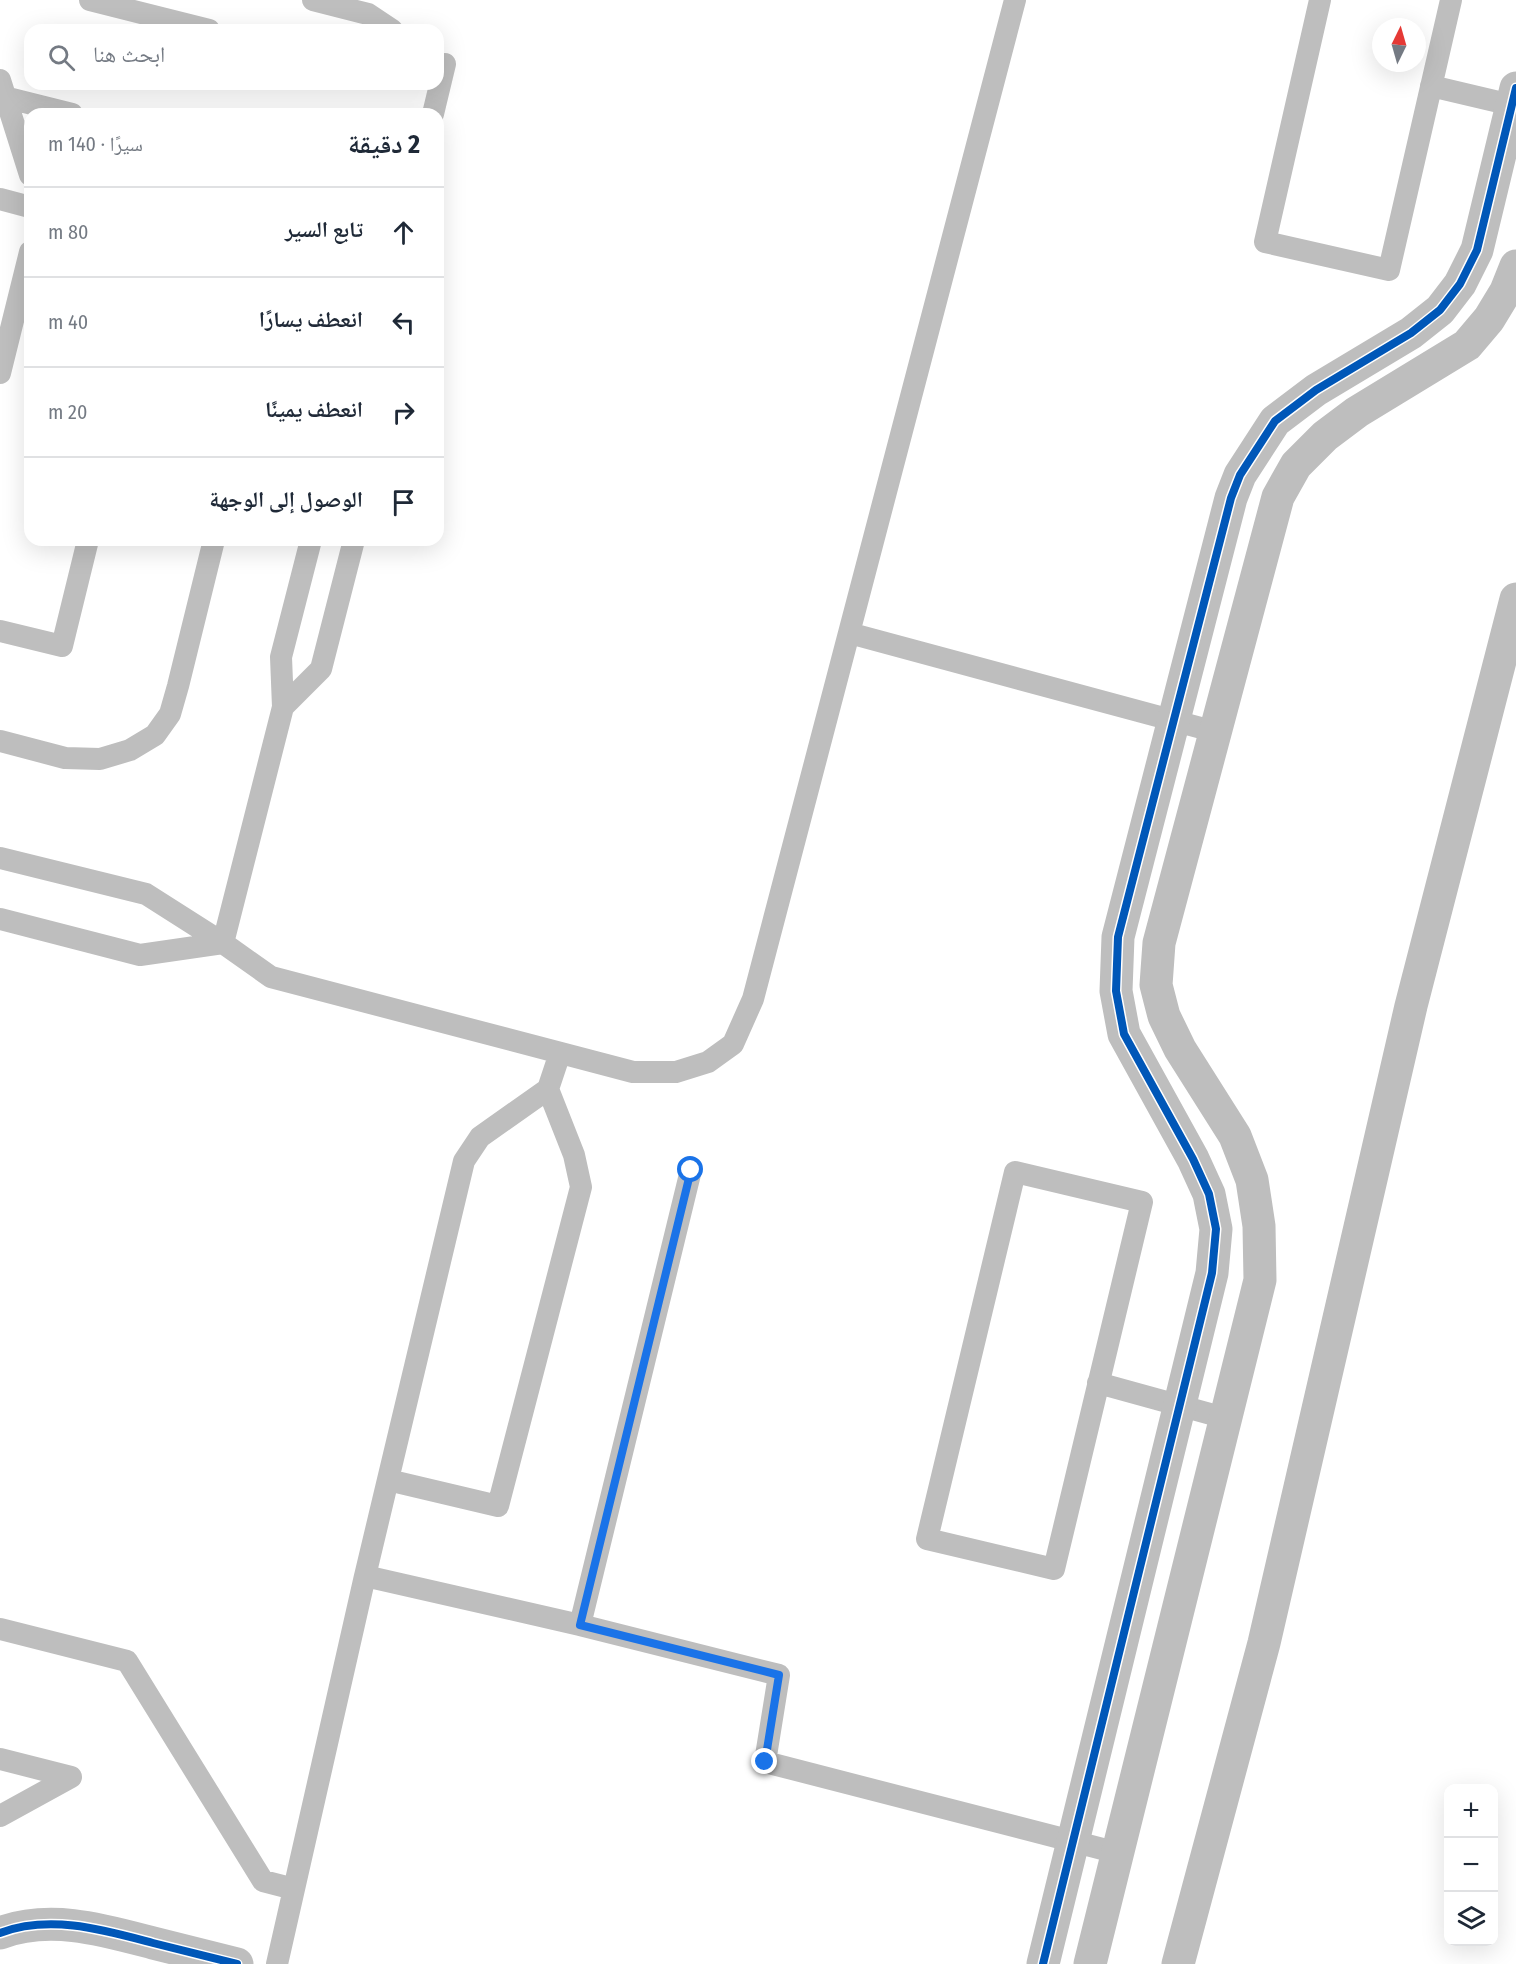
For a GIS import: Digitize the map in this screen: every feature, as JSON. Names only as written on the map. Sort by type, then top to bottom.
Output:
[{"type":"street","points":[[1043,1964],[1212,1273],[1216,1229],[1209,1194],[1193,1159],[1124,1034],[1116,991],[1118,937],[1231,498],[1240,475],[1275,421],[1316,390],[1411,333],[1440,310],[1460,284],[1477,250],[1515,100]]},
{"type":"street","points":[[1090,1964],[1260,1280],[1259,1226],[1252,1180],[1235,1136],[1164,1016],[1156,985],[1159,943],[1278,497],[1296,465],[1325,436],[1357,412],[1467,345],[1495,310],[1516,266]]},
{"type":"street","points":[[1178,1964],[1264,1643],[1411,1006],[1516,599]]},
{"type":"street","points":[[0,1933],[13,1928],[55,1924],[101,1930],[237,1964]]},
{"type":"lane","points":[[90,0],[156,8],[195,24]]},
{"type":"lane","points":[[313,0],[368,14],[383,24]]},
{"type":"lane","points":[[0,858],[146,894],[271,977],[633,1072],[676,1072],[708,1062],[733,1044],[753,999],[1015,0]]},
{"type":"lane","points":[[1320,0],[1265,242],[1389,270],[1451,0]]},
{"type":"lane","points":[[1431,86],[1515,100]]},
{"type":"lane","points":[[434,108],[436,90]]},
{"type":"lane","points":[[2,91],[54,108]]},
{"type":"lane","points":[[2,91],[24,157]]},
{"type":"lane","points":[[0,199],[24,205]]},
{"type":"lane","points":[[0,373],[24,276]]},
{"type":"lane","points":[[0,631],[62,646],[87,546]]},
{"type":"lane","points":[[0,741],[65,758],[100,759],[130,750],[155,735],[170,714],[213,546]]},
{"type":"lane","points":[[223,943],[283,707],[281,657],[309,546]]},
{"type":"lane","points":[[283,707],[321,669],[352,546]]},
{"type":"lane","points":[[849,633],[1216,732]]},
{"type":"lane","points":[[0,919],[140,954],[223,943]]},
{"type":"lane","points":[[277,1964],[365,1576],[464,1161],[480,1137],[548,1089],[560,1053]]},
{"type":"lane","points":[[388,1480],[498,1506],[581,1187],[574,1155],[548,1089]]},
{"type":"lane","points":[[580,1625],[691,1170]]},
{"type":"lane","points":[[1015,1172],[1142,1202],[1098,1383],[1054,1569],[927,1539],[1015,1172]]},
{"type":"lane","points":[[1098,1383],[1226,1418]]},
{"type":"lane","points":[[365,1576],[580,1625],[779,1675],[765,1762],[1118,1853]]},
{"type":"lane","points":[[0,1629],[127,1661],[263,1881],[294,1889]]},
{"type":"lane","points":[[0,1759],[71,1777],[0,1816]]},
{"type":"cycle path","points":[[1043,1964],[1212,1273],[1216,1229],[1209,1194],[1193,1159],[1124,1034],[1116,991],[1118,937],[1231,498],[1240,475],[1275,421],[1316,390],[1411,333],[1440,310],[1460,284],[1477,250],[1516,88]]},
{"type":"cycle path","points":[[0,1933],[19,1927],[38,1925],[77,1926],[115,1933],[237,1964]]},
{"type":"route","points":[[691,1170],[580,1625],[779,1675],[765,1762]]}]
